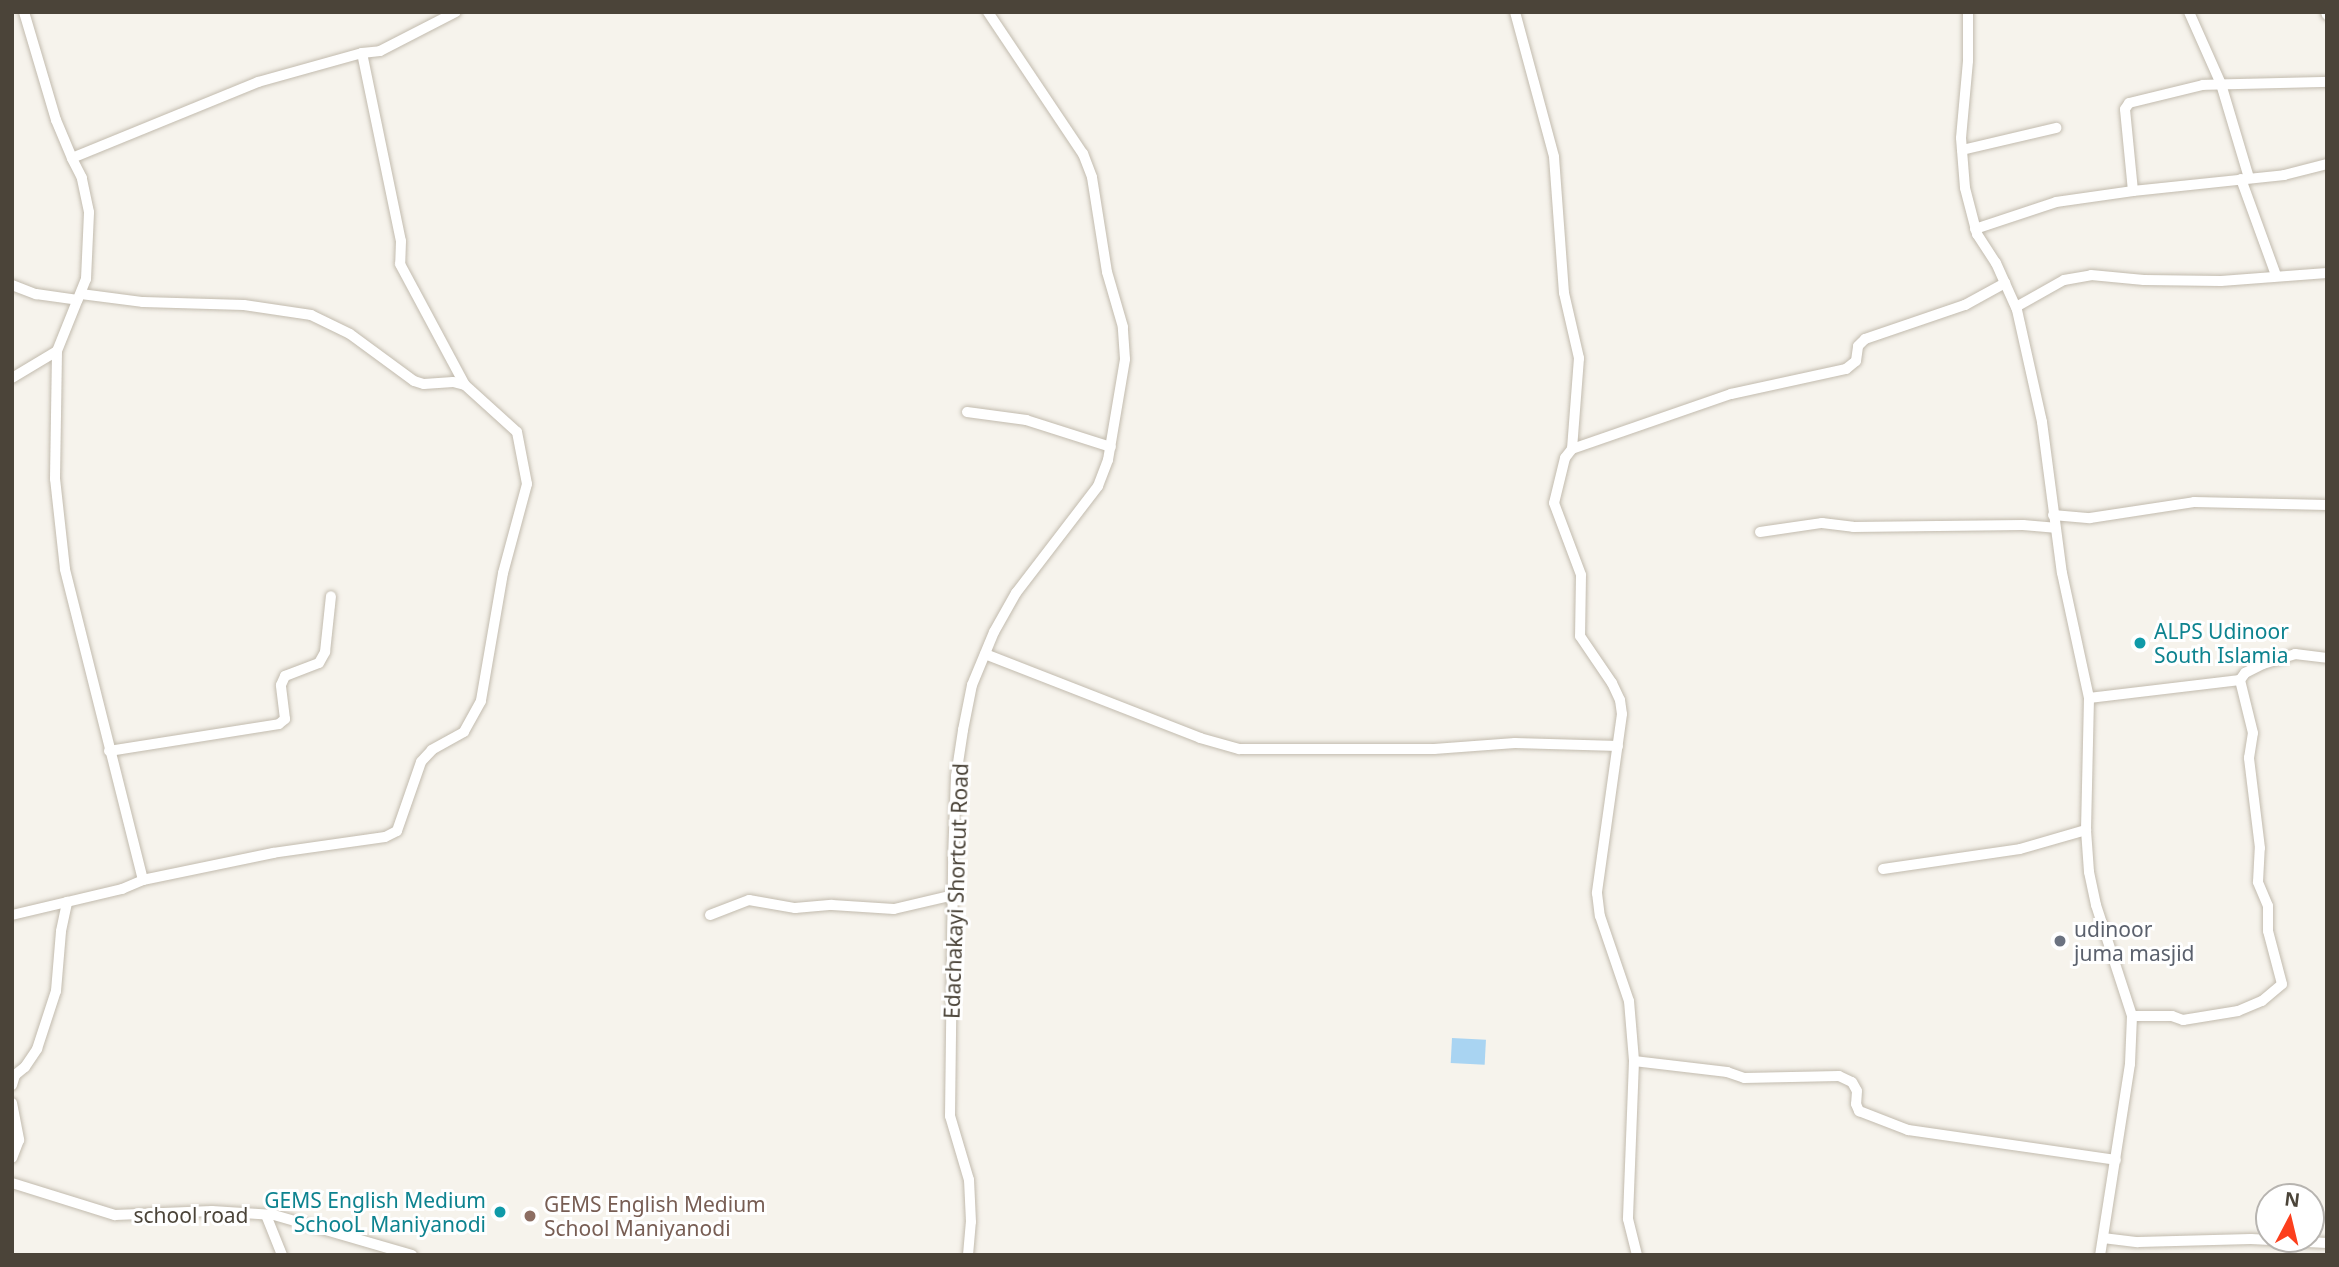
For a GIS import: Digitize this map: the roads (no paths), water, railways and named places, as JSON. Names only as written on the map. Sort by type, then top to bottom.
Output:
[{"type":"street","points":[[24,12],[56,120],[82,178],[89,212],[86,279],[57,352],[55,480],[65,569],[143,880]]},
{"type":"street","points":[[72,158],[258,82],[362,53],[380,51],[456,12]]},
{"type":"street","name":"Edachakayi Shortcut Road","points":[[968,1255],[971,1222],[968,1180],[950,1116],[956,776],[972,685],[985,654],[1016,593],[1098,486],[1111,447],[1125,359],[1123,338],[1107,272],[1092,177],[1083,154],[988,12]]},
{"type":"street","points":[[1515,12],[1554,157],[1564,293],[1579,358],[1572,449]]},
{"type":"street","points":[[1968,12],[1968,61],[1962,107],[1965,188],[1975,229],[2015,307],[2042,422],[2054,528],[2073,635],[2089,698],[2086,830],[2089,872],[2096,905],[2132,1016],[2130,1064],[2122,1098],[2116,1160],[2100,1255]]},
{"type":"street","points":[[2189,12],[2221,84],[2245,179],[2276,275]]},
{"type":"street","points":[[12,915],[122,889],[143,880],[272,853],[385,837],[397,831],[421,762],[432,750],[464,732],[481,701],[503,573],[527,484],[517,432],[465,385],[400,264],[401,241],[362,53]]},
{"type":"street","points":[[2133,191],[2125,109],[2129,103],[2203,85],[2327,82]]},
{"type":"street","points":[[1962,150],[2056,128]]},
{"type":"street","points":[[1975,229],[2056,202],[2284,175],[2327,164]]},
{"type":"street","points":[[2015,307],[2064,279],[2091,275],[2144,281],[2221,281],[2327,273]]},
{"type":"street","points":[[1637,1255],[1628,1219],[1634,1061],[1629,1001],[1600,916],[1597,893],[1622,728],[1620,700],[1580,636],[1581,575],[1555,503],[1565,458],[1572,449],[1731,394],[1846,369],[1856,361],[1858,346],[1865,339],[1965,305],[2005,283]]},
{"type":"street","points":[[12,285],[36,294],[143,302],[244,305],[311,314],[350,334],[414,381],[424,384],[453,382],[465,385]]},
{"type":"street","points":[[12,378],[57,352]]},
{"type":"street","points":[[967,412],[1026,421],[1111,447]]},
{"type":"street","points":[[2053,515],[2090,518],[2194,502],[2327,505]]},
{"type":"street","points":[[1760,532],[1822,523],[1853,527],[2023,525],[2054,528]]},
{"type":"street","points":[[109,751],[279,724],[285,719],[281,685],[285,676],[319,663],[325,652],[331,596]]},
{"type":"street","points":[[985,654],[1200,738],[1239,749],[1434,749],[1515,743],[1618,746]]},
{"type":"street","points":[[2089,698],[2240,680],[2245,673],[2263,664],[2295,654],[2327,658]]},
{"type":"street","points":[[2132,1016],[2172,1016],[2183,1020],[2238,1011],[2262,1001],[2281,984],[2268,931],[2268,906],[2258,882],[2260,848],[2249,758],[2253,733],[2240,680]]},
{"type":"street","points":[[1883,869],[2020,849],[2086,830]]},
{"type":"street","points":[[710,915],[749,900],[795,908],[832,905],[894,909],[954,895]]},
{"type":"street","points":[[12,1085],[15,1075],[25,1068],[37,1049],[57,991],[61,931],[67,902]]},
{"type":"street","points":[[1634,1061],[1718,1071],[1744,1078],[1839,1076],[1852,1082],[1857,1091],[1856,1104],[1859,1111],[1908,1130],[2116,1160]]},
{"type":"street","points":[[12,1102],[19,1140],[12,1158]]},
{"type":"street","name":"school road","points":[[12,1183],[115,1215],[212,1211],[266,1215],[412,1255]]},
{"type":"street","points":[[266,1215],[282,1255]]},
{"type":"street","points":[[2103,1238],[2138,1242],[2251,1239],[2327,1243]]},
{"type":"water","points":[[1452,1038],[1486,1040],[1485,1065],[1451,1063]]},
{"type":"place","name":"ALPS Udinoor South Islamia","points":[[2140,643]]},
{"type":"place","name":"udinoor juma masjid","points":[[2060,941]]},
{"type":"place","name":"GEMS English Medium SchooL Maniyanodi","points":[[500,1212]]},
{"type":"place","name":"GEMS English Medium School Maniyanodi","points":[[530,1216]]}]
